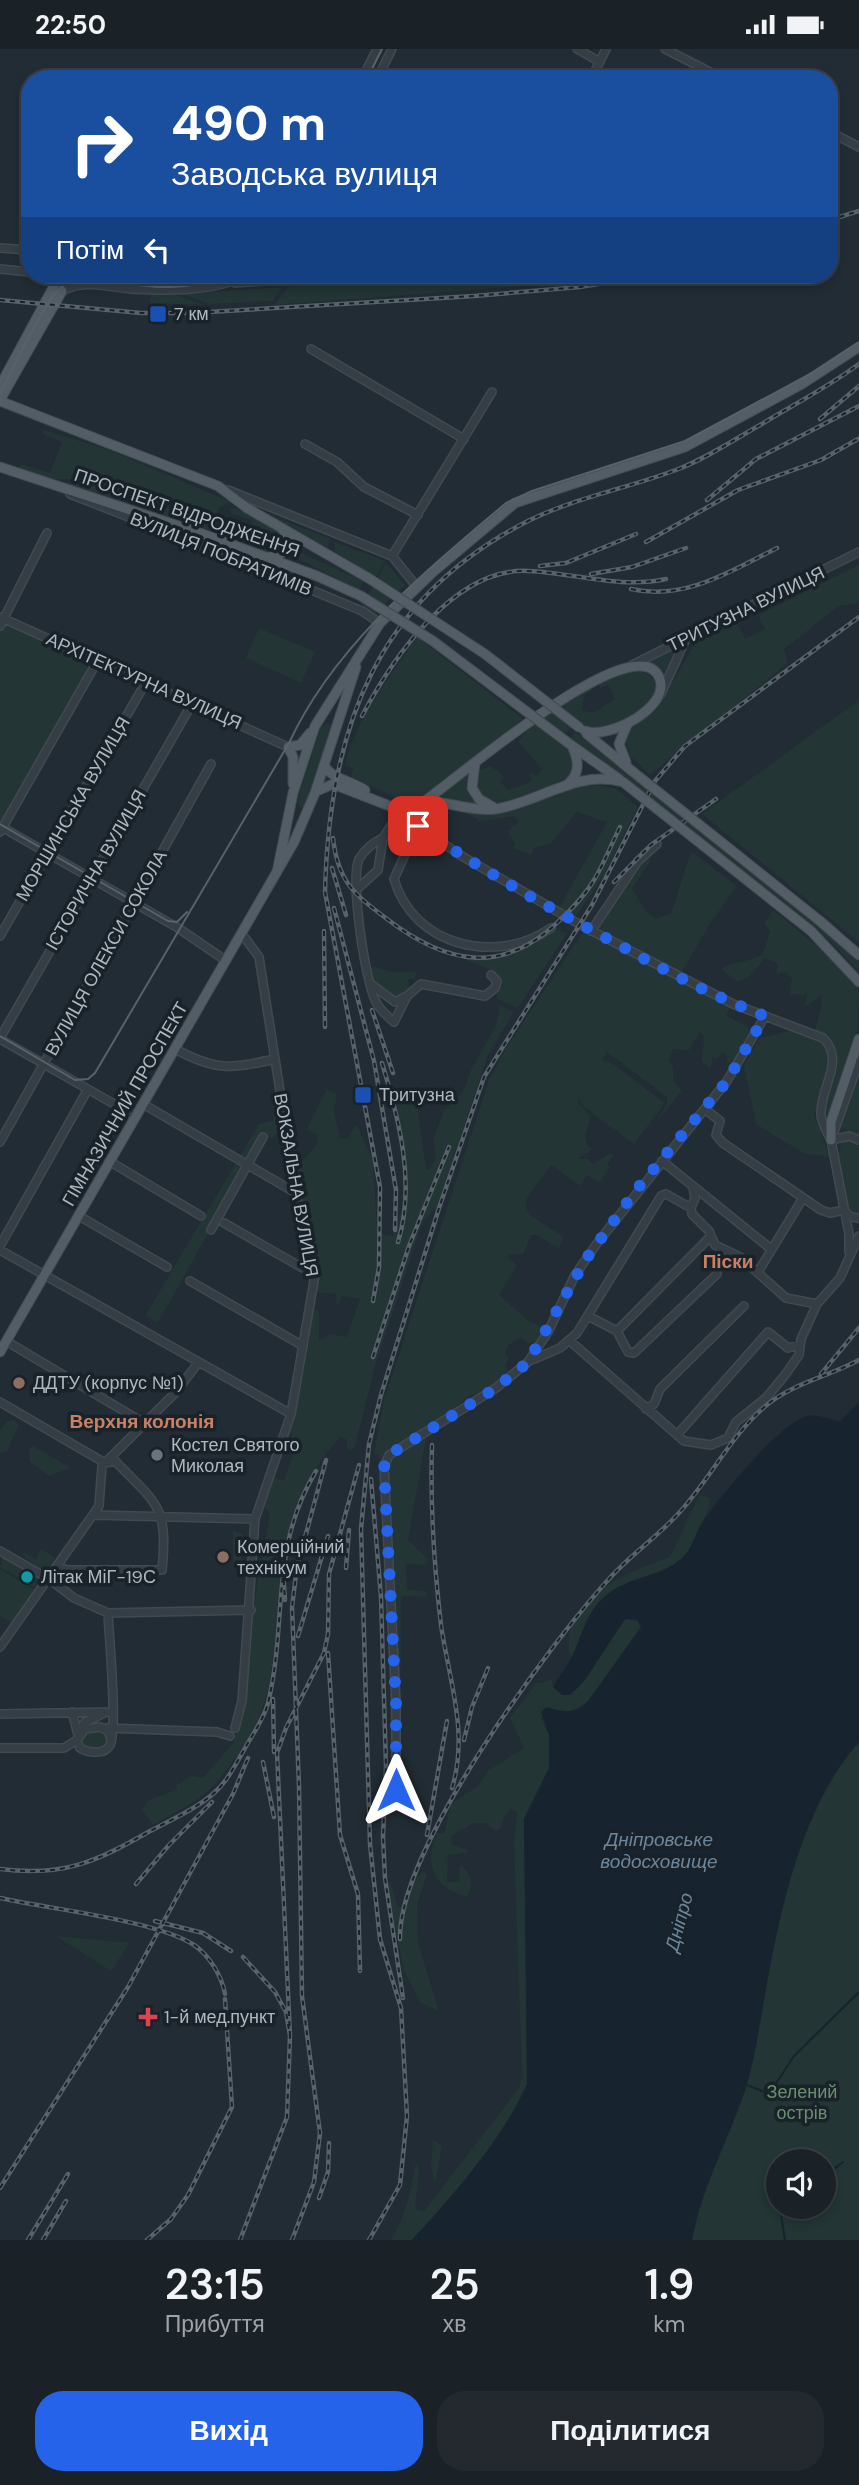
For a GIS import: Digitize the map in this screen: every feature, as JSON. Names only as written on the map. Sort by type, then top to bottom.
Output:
[{"type":"main road","points":[[0,386],[59,287]]},
{"type":"main road","points":[[0,401],[59,287]]},
{"type":"main road","points":[[309,810],[298,813],[292,798],[293,757],[288,747],[300,745],[317,724],[380,623],[417,587],[515,503],[685,447],[802,384],[859,347]]},
{"type":"main road","name":"ПРОСПЕКТ ВІДРОДЖЕННЯ","points":[[0,401],[218,486],[283,530],[370,579],[485,654],[859,953]]},
{"type":"main road","name":"ПРОСПЕКТ ВІДРОДЖЕННЯ","points":[[0,467],[117,503],[267,557],[361,596],[433,641],[623,782],[811,932],[859,983]]},
{"type":"main road","points":[[267,557],[277,556],[285,549],[288,539],[283,530]]},
{"type":"main road","name":"ГІМНАЗИЧНИЙ ПРОСПЕКТ","points":[[0,1352],[277,872],[309,810],[359,658]]},
{"type":"main road","points":[[315,793],[322,786],[333,784],[406,810],[426,801],[558,700],[632,665],[645,666],[658,674],[661,689],[652,705],[626,725],[605,734],[582,729]]},
{"type":"main road","points":[[317,724],[330,719],[336,728]]},
{"type":"main road","points":[[292,798],[317,724]]},
{"type":"main road","points":[[626,725],[621,735],[620,752],[632,771]]},
{"type":"main road","points":[[565,786],[577,772],[578,758],[572,746]]},
{"type":"main road","points":[[475,764],[471,777],[475,795],[498,809]]},
{"type":"main road","points":[[324,765],[332,776],[354,782],[384,803]]},
{"type":"main road","points":[[426,801],[498,809],[565,786],[599,778],[623,782]]},
{"type":"main road","name":"ГІМНАЗИЧНИЙ ПРОСПЕКТ","points":[[277,872],[292,798]]},
{"type":"main road","points":[[831,1140],[831,1122],[859,1039]]},
{"type":"street","points":[[366,70],[377,49]]},
{"type":"street","points":[[382,70],[392,49]]},
{"type":"street","points":[[577,49],[600,62]]},
{"type":"street","points":[[596,70],[606,49]]},
{"type":"street","points":[[665,49],[706,70]]},
{"type":"street","points":[[838,136],[859,147]]},
{"type":"street","points":[[0,249],[21,250]]},
{"type":"street","points":[[0,269],[21,271]]},
{"type":"street","points":[[55,284],[59,287],[76,284]]},
{"type":"street","points":[[59,287],[62,284]]},
{"type":"street","points":[[90,284],[157,291],[204,289],[224,284]]},
{"type":"street","points":[[312,349],[464,439]]},
{"type":"street","points":[[392,556],[492,393]]},
{"type":"street","points":[[305,444],[337,462],[364,487],[418,515]]},
{"type":"street","name":"ВУЛИЦЯ ПОБРАТИМІВ","points":[[21,475],[256,567],[362,611],[380,623]]},
{"type":"street","points":[[218,486],[392,556],[417,587]]},
{"type":"street","points":[[1,621],[47,533]]},
{"type":"street","name":"ТРИТУЗНА ВУЛИЦЯ","points":[[632,665],[859,552]]},
{"type":"street","name":"АРХІТЕКТУРНА ВУЛИЦЯ","points":[[1,621],[98,660],[288,747]]},
{"type":"street","points":[[652,705],[662,692],[685,640]]},
{"type":"street","points":[[98,660],[1,828],[90,878],[225,960]]},
{"type":"street","name":"МОРШИНСЬКА ВУЛИЦЯ","points":[[0,936],[146,682]]},
{"type":"street","name":"ІСТОРИЧНА ВУЛИЦЯ","points":[[0,1038],[192,702]]},
{"type":"street","name":"ВУЛИЦЯ ОЛЕКСИ СОКОЛА","points":[[0,1142],[211,764]]},
{"type":"street","points":[[406,810],[383,838],[365,850],[359,861],[356,890],[358,911],[376,1002],[394,1021],[416,984],[485,996],[495,988],[497,981],[491,975]]},
{"type":"street","points":[[406,810],[418,826],[481,869],[592,931],[700,989],[822,1038],[831,1048],[832,1062],[820,1110],[831,1140],[849,1234],[848,1260]]},
{"type":"street","points":[[406,810],[399,823],[407,850],[394,879],[405,907],[437,935],[457,944],[486,947],[522,943],[551,928]]},
{"type":"street","points":[[356,890],[378,870],[383,838]]},
{"type":"street","points":[[592,931],[638,861],[657,844]]},
{"type":"street","points":[[358,911],[366,914]]},
{"type":"street","name":"ВОКЗАЛЬНА ВУЛИЦЯ","points":[[235,1728],[242,1701],[251,1609],[255,1519],[291,1415],[315,1275],[296,1193],[259,957],[242,934]]},
{"type":"street","points":[[371,983],[395,1002],[407,996]]},
{"type":"street","points":[[528,1362],[543,1341],[575,1275],[621,1210],[705,1109],[736,1067],[765,1016]]},
{"type":"street","points":[[0,1038],[135,1116]]},
{"type":"street","points":[[175,1049],[198,1062],[218,1066],[242,1066],[275,1059]]},
{"type":"street","points":[[831,1140],[859,1061]]},
{"type":"street","points":[[89,1089],[0,1248],[291,1415]]},
{"type":"street","points":[[143,1104],[296,1193]]},
{"type":"street","points":[[705,1109],[721,1123],[716,1135],[718,1140],[826,1212],[844,1210]]},
{"type":"street","points":[[831,1140],[849,1136],[859,1140]]},
{"type":"street","points":[[211,1230],[263,1137]]},
{"type":"street","points":[[110,1161],[201,1216]]},
{"type":"street","points":[[662,1161],[771,1249]]},
{"type":"street","points":[[691,1208],[695,1198],[693,1187]]},
{"type":"street","points":[[396,1790],[396,1703],[384,1467],[389,1455],[496,1388],[528,1362],[570,1341],[661,1196],[666,1194],[691,1208],[719,1248],[740,1257],[786,1298],[817,1304]]},
{"type":"street","points":[[758,1272],[803,1198]]},
{"type":"street","points":[[844,1210],[851,1217],[859,1218]]},
{"type":"street","points":[[79,1216],[167,1267]]},
{"type":"street","points":[[224,1223],[315,1275]]},
{"type":"street","points":[[570,1341],[646,1409],[692,1445],[705,1446],[726,1440],[736,1422],[755,1408],[780,1382],[799,1355],[800,1345],[817,1304],[840,1278],[859,1236]]},
{"type":"street","points":[[617,1331],[710,1237]]},
{"type":"street","points":[[588,1316],[617,1331],[628,1352],[634,1353],[717,1274]]},
{"type":"street","points":[[190,1281],[303,1346]]},
{"type":"street","points":[[646,1409],[654,1404],[660,1389],[744,1306]]},
{"type":"street","points":[[677,1435],[768,1332],[788,1348],[800,1345]]},
{"type":"street","points":[[6,1342],[144,1423]]},
{"type":"street","points":[[0,1647],[99,1506],[100,1476],[105,1463],[175,1394],[198,1363]]},
{"type":"street","points":[[0,1402],[105,1463],[115,1461],[158,1506],[164,1517],[162,1570],[66,1570],[57,1566]]},
{"type":"street","points":[[93,1515],[255,1519]]},
{"type":"street","points":[[0,1551],[49,1579],[74,1598],[108,1613],[251,1609]]},
{"type":"street","points":[[0,1748],[103,1751],[111,1740],[112,1728],[108,1613]]},
{"type":"street","points":[[72,1712],[80,1748],[89,1752]]},
{"type":"street","points":[[0,1714],[112,1712]]},
{"type":"street","points":[[51,1749],[68,1747],[79,1735],[84,1723],[112,1712]]},
{"type":"street","points":[[79,1735],[100,1727],[217,1732],[230,1736]]},
{"type":"street","points":[[100,1727],[108,1731],[111,1740]]},
{"type":"green space","points":[[330,284],[549,284],[274,305],[289,287]]},
{"type":"green space","points":[[283,287],[272,301],[210,304],[182,294]]},
{"type":"green space","points":[[151,295],[175,295],[204,305],[150,303]]},
{"type":"green space","points":[[44,430],[109,450],[231,502],[220,507],[211,528],[203,530],[104,495],[52,482],[113,485],[200,522],[203,517],[115,480],[49,479],[18,470],[21,464],[50,473],[62,442],[42,434]]},
{"type":"green space","points":[[230,508],[275,528],[283,538],[280,550],[271,554],[251,547],[245,541],[254,544],[261,526],[252,527],[251,520],[231,513]]},
{"type":"green space","points":[[260,511],[330,539],[328,547],[307,539]]},
{"type":"green space","points":[[335,542],[385,561],[376,577],[334,551]]},
{"type":"green space","points":[[291,548],[363,581],[359,590],[293,556]]},
{"type":"green space","points":[[386,562],[405,585],[374,614],[362,607]]},
{"type":"green space","points":[[859,565],[859,603],[839,606],[784,649],[788,663],[650,775],[630,756],[626,742],[632,728],[664,698],[696,641],[737,623],[745,639],[765,629],[758,615]]},
{"type":"green space","points":[[5,622],[95,662],[3,822],[0,820],[0,630]]},
{"type":"green space","points":[[259,628],[315,652],[301,683],[246,658]]},
{"type":"green space","points":[[417,637],[523,719],[451,779],[407,803],[351,777],[353,768],[345,766],[365,715]]},
{"type":"green space","points":[[676,647],[664,685],[657,667],[646,661]]},
{"type":"green space","points":[[639,668],[657,681],[651,698],[639,712],[606,731],[587,728],[578,720],[557,742],[570,751],[576,765],[568,781],[499,805],[484,800],[474,787],[476,772],[491,766],[505,777],[500,782],[508,790],[526,784],[532,779],[529,775],[532,772],[536,776],[542,770],[519,742],[541,716],[591,687],[593,690],[584,695],[582,710],[593,713],[615,699],[608,685],[600,688],[598,684]]},
{"type":"green space","points":[[859,700],[859,942],[702,814]]},
{"type":"green space","points":[[329,723],[332,726],[308,804],[301,808],[297,801],[321,727]]},
{"type":"green space","points":[[576,730],[820,926],[859,961],[859,972],[833,944],[796,913],[571,738]]},
{"type":"green space","points":[[470,772],[469,783],[484,806],[437,798]]},
{"type":"green space","points":[[597,785],[615,788],[638,807],[604,875],[575,918],[559,908],[607,822],[577,812],[551,843],[534,848],[531,855],[513,848],[515,845],[508,831],[519,822],[514,816],[476,822],[478,819],[464,813],[506,812],[568,788]]},
{"type":"green space","points":[[692,852],[737,886],[709,925],[681,974],[600,929],[600,924],[647,858],[651,860],[632,889],[646,911],[656,919],[671,913]]},
{"type":"green space","points":[[773,910],[843,968],[856,985],[859,994],[858,1029],[827,1116],[826,1099],[836,1063],[831,1042],[815,1033],[821,995],[805,1007],[807,995],[790,994],[792,979],[786,972],[776,974],[778,964],[765,958],[750,976],[738,982],[721,969],[763,954],[770,932],[764,923]]},
{"type":"green space","points":[[558,930],[566,933],[564,938],[518,1008],[497,999],[498,980],[494,971],[462,958],[513,953]]},
{"type":"green space","points":[[583,932],[731,1006],[726,1015],[748,1027],[748,1032],[751,1028],[755,1030],[734,1065],[726,1062],[728,1057],[722,1053],[717,1059],[713,1057],[710,1069],[702,1061],[704,1035],[700,1032],[689,1050],[673,1049],[669,1060],[673,1067],[673,1080],[682,1091],[654,1124],[667,1104],[667,1097],[607,1052],[602,1060],[612,1063],[665,1103],[634,1144],[583,1106],[579,1098],[578,1103],[591,1116],[585,1136],[587,1145],[593,1149],[578,1159],[588,1159],[593,1164],[611,1153],[616,1159],[612,1157],[607,1165],[610,1168],[599,1183],[587,1175],[580,1186],[551,1165],[527,1198],[526,1209],[532,1216],[563,1237],[559,1249],[537,1235],[531,1235],[523,1255],[510,1254],[508,1257],[517,1266],[499,1295],[528,1320],[547,1330],[539,1341],[529,1344],[521,1337],[508,1345],[505,1353],[509,1359],[505,1365],[509,1375],[494,1386],[469,1396],[423,1432],[426,1439],[408,1540],[428,1559],[427,1565],[406,1564],[407,1590],[426,1591],[426,1597],[401,1596],[400,1790],[390,1793],[390,1682],[379,1455],[374,1453],[384,1400],[489,1080],[506,1048]]},
{"type":"green space","points":[[372,966],[393,972],[416,972],[415,979],[408,979],[409,988],[394,999],[372,983]]},
{"type":"green space","points":[[500,1005],[514,1012],[488,1055],[437,1207],[422,1223],[375,1366],[355,1446],[352,1450],[347,1448],[347,1440],[341,1437],[319,1464],[303,1493],[286,1558],[273,1660],[267,1693],[258,1719],[237,1756],[211,1788],[153,1825],[142,1809],[148,1800],[177,1790],[176,1786],[190,1776],[203,1778],[234,1742],[242,1710],[253,1609],[270,1514],[262,1505],[272,1477],[284,1481],[296,1444],[290,1442],[292,1435],[289,1432],[312,1308],[319,1312],[319,1340],[331,1334],[347,1337],[360,1299],[342,1296],[337,1307],[336,1294],[316,1292],[317,1272],[295,1170],[317,1144],[318,1136],[307,1129],[327,1089],[337,1094],[334,1111],[340,1139],[348,1138],[356,1124],[373,1160],[377,1228],[384,1235],[394,1236],[408,1185],[397,1103],[399,1091],[406,1090],[416,1096],[426,1169],[430,1170],[436,1156],[433,1140],[444,1111],[464,1091],[471,1070],[496,1025]]},
{"type":"green space","points":[[794,1030],[822,1041],[829,1051],[829,1074],[814,1115],[830,1157],[805,1154],[756,1124],[744,1065],[759,1038]]},
{"type":"green space","points":[[859,1068],[859,1137],[839,1126]]},
{"type":"green space","points":[[282,1108],[285,1118],[273,1139],[263,1135],[158,1323],[145,1316],[259,1124],[274,1120],[272,1109]]},
{"type":"green space","points":[[847,1140],[859,1146],[859,1215],[848,1212],[838,1158],[841,1143]]},
{"type":"green space","points":[[14,1420],[19,1425],[7,1451],[0,1453],[0,1430],[7,1421]]},
{"type":"green space","points":[[33,1446],[71,1468],[49,1476],[30,1462],[29,1449]]},
{"type":"green space","points":[[699,1496],[711,1500],[690,1550],[672,1566],[608,1594],[589,1615],[572,1656],[569,1654],[570,1632],[586,1604],[625,1575],[670,1557]]},
{"type":"green space","points":[[233,1530],[243,1534],[242,1565],[233,1566]]},
{"type":"green space","points":[[41,1549],[54,1557],[56,1562],[48,1575],[22,1555],[24,1552],[36,1559]]},
{"type":"green space","points":[[3,1556],[39,1576],[34,1587],[0,1567]]},
{"type":"green space","points":[[0,1569],[35,1590],[13,1624],[0,1616]]},
{"type":"green space","points":[[630,1617],[641,1623],[641,1631],[588,1701],[578,1710],[541,1718],[549,1735],[549,1768],[524,1819],[527,2084],[505,2125],[443,2206],[412,2240],[391,2240],[404,2212],[416,2162],[419,2169],[415,2209],[424,2211],[519,2088],[522,2074],[514,1844],[517,1812],[511,1809],[504,1816],[501,1828],[496,1831],[485,1823],[474,1823],[451,1836],[452,1845],[467,1850],[467,1853],[448,1855],[447,1882],[459,1882],[460,1865],[471,1879],[468,1896],[447,1888],[440,1882],[432,1864],[433,1843],[438,1832],[444,1834],[451,1804],[478,1786],[489,1770],[524,1748],[510,1718],[536,1683],[546,1682],[551,1678],[553,1687],[570,1695],[586,1677],[615,1630]]},
{"type":"green space","points":[[99,1731],[107,1737],[105,1746],[83,1746],[81,1740],[86,1732]]},
{"type":"green space","name":"Зелений острів","points":[[859,1742],[859,2240],[692,2240],[710,2180],[747,2084],[787,1891],[808,1828],[823,1797]]},
{"type":"green space","points":[[423,1871],[427,1875],[417,1905],[418,1943],[439,2011],[421,2003],[404,1971],[387,1887],[390,1881],[398,1907],[406,1905],[414,1881]]},
{"type":"green space","points":[[56,1936],[130,1943],[111,1971]]},
{"type":"green space","points":[[433,2139],[442,2146],[435,2185],[431,2166]]},
{"type":"water","name":"Дніпровське водосховище","points":[[859,1402],[859,1742],[823,1795],[797,1858],[779,1926],[747,2084],[709,2180],[692,2240],[412,2240],[491,2146],[527,2084],[524,1819],[549,1768],[549,1735],[541,1712],[546,1707],[573,1710],[588,1701],[641,1627],[637,1620],[625,1619],[585,1680],[570,1695],[562,1695],[553,1687],[573,1655],[594,1608],[615,1589],[667,1568],[682,1558],[689,1550],[703,1521],[723,1495],[782,1431],[808,1416],[840,1421]]},
{"type":"waterway","points":[[747,2085],[769,2094],[794,2056],[859,1992]]},
{"type":"waterway","points":[[836,2168],[843,2162]]},
{"type":"waterway","points":[[782,2219],[785,2240]]},
{"type":"tram line","points":[[372,70],[382,49]]},
{"type":"tram line","points":[[0,394],[46,306],[61,287],[67,284]]},
{"type":"tram line","points":[[134,284],[170,287],[202,284]]},
{"type":"tram line","points":[[0,1036],[75,1080],[88,1079],[95,1073],[308,707],[330,674],[384,612],[506,503],[532,491],[685,441],[812,373],[859,342]]},
{"type":"tram line","points":[[0,824],[168,921],[177,922],[187,912]]},
{"type":"railway","points":[[838,218],[859,211]]},
{"type":"railway","points":[[0,300],[141,313],[192,313],[474,296],[598,284]]},
{"type":"railway","points":[[373,1301],[379,1267],[380,1187],[325,892],[337,776],[351,723],[371,674],[399,629],[434,588],[477,551],[547,512],[697,461],[810,396],[859,364]]},
{"type":"railway","points":[[820,419],[859,386]]},
{"type":"railway","points":[[707,500],[756,459],[859,406]]},
{"type":"railway","points":[[646,542],[738,490],[821,460],[858,439]]},
{"type":"railway","points":[[540,566],[566,563],[636,534]]},
{"type":"railway","points":[[591,574],[632,567],[686,548]]},
{"type":"railway","points":[[631,589],[670,591],[707,582],[777,548]]},
{"type":"railway","points":[[362,716],[408,644],[451,600],[475,584],[501,574],[528,571],[631,582],[666,579]]},
{"type":"railway","points":[[369,2240],[400,2185],[407,2116],[401,2008],[380,1939],[370,1844],[361,1529],[369,1444],[381,1395],[439,1208],[484,1077],[592,905],[655,781],[685,746],[859,617]]},
{"type":"railway","points":[[614,882],[651,845],[716,799]]},
{"type":"railway","points":[[333,838],[339,866],[350,886],[365,902],[409,934],[431,946],[452,954],[474,957],[495,956],[516,950],[538,939],[559,921],[590,886],[620,827]]},
{"type":"railway","points":[[332,868],[346,915]]},
{"type":"railway","points":[[334,908],[374,1061],[396,1190],[395,1230]]},
{"type":"railway","points":[[324,931],[325,1027]]},
{"type":"railway","points":[[372,1010],[393,1073]]},
{"type":"railway","points":[[382,1063],[403,1152],[405,1197],[398,1242]]},
{"type":"railway","points":[[373,1357],[409,1246],[449,1147]]},
{"type":"railway","points":[[821,1374],[859,1328]]},
{"type":"railway","points":[[400,1939],[406,1901],[423,1855],[449,1804],[480,1751],[581,1611],[616,1571],[690,1501],[743,1429],[768,1404],[801,1385],[859,1360]]},
{"type":"railway","points":[[432,1445],[436,1580],[458,1727],[459,1747],[452,1788]]},
{"type":"railway","points":[[292,2240],[314,2182],[320,2133],[302,1996],[299,1786],[292,1607],[297,1567],[326,1460]]},
{"type":"railway","points":[[290,2036],[277,1753],[286,1728],[324,1653],[328,1634],[329,1574],[359,1465]]},
{"type":"railway","points":[[0,1869],[43,1871],[96,1859],[191,1809],[223,1784],[258,1727],[268,1703],[274,1672],[285,1557],[301,1500],[316,1471]]},
{"type":"railway","points":[[371,1479],[381,1597],[386,1766],[383,1837],[385,1878],[403,1998]]},
{"type":"railway","points":[[346,1568],[349,1530]]},
{"type":"railway","points":[[298,1636],[328,1536]]},
{"type":"railway","points":[[283,1570],[285,1600]]},
{"type":"railway","points":[[328,1653],[340,1835],[358,1894],[360,1971]]},
{"type":"railway","points":[[464,1740],[472,1707],[488,1668]]},
{"type":"railway","points":[[273,1699],[274,1752]]},
{"type":"railway","points":[[427,1835],[447,1721]]},
{"type":"railway","points":[[0,2188],[128,1987],[233,1794],[248,1758]]},
{"type":"railway","points":[[263,1762],[274,1817]]},
{"type":"railway","points":[[136,1884],[169,1845],[212,1802]]},
{"type":"railway","points":[[0,1898],[129,1922],[177,1936],[200,1949],[210,1960],[225,1994]]},
{"type":"railway","points":[[155,1921],[203,1933],[231,1951]]},
{"type":"railway","points":[[240,2240],[287,2117],[290,2036],[286,2012],[275,1992],[243,1957]]},
{"type":"railway","points":[[147,2240],[171,2219],[188,2195],[232,2107],[225,1999]]},
{"type":"railway","points":[[319,2198],[328,2172],[329,2143]]},
{"type":"railway","points":[[28,2240],[68,2174]]},
{"type":"railway","points":[[43,2240],[66,2201]]},
{"type":"place","name":"7 км","points":[[158,314]]},
{"type":"place","name":"Тритузна","points":[[363,1095]]},
{"type":"place","name":"ДДТУ (корпус №1)","points":[[19,1383]]},
{"type":"place","name":"Костел Святого Миколая","points":[[157,1455]]},
{"type":"place","name":"Комерційний технікум","points":[[223,1557]]},
{"type":"place","name":"Літак МіГ-19С","points":[[27,1577]]},
{"type":"place","name":"1-й мед.пункт","points":[[148,2017]]},
{"type":"district","name":"Піски","points":[[728,1261]]},
{"type":"district","name":"Верхня колонія","points":[[142,1421]]},
{"type":"route","points":[[396,1790],[396,1703],[384,1467],[389,1455],[496,1388],[528,1362],[543,1341],[575,1275],[637,1189],[727,1081],[765,1016],[700,989],[579,924],[492,875],[418,826]]},
{"type":"water label","name":"Дніпро","points":[[679,1922]]}]
